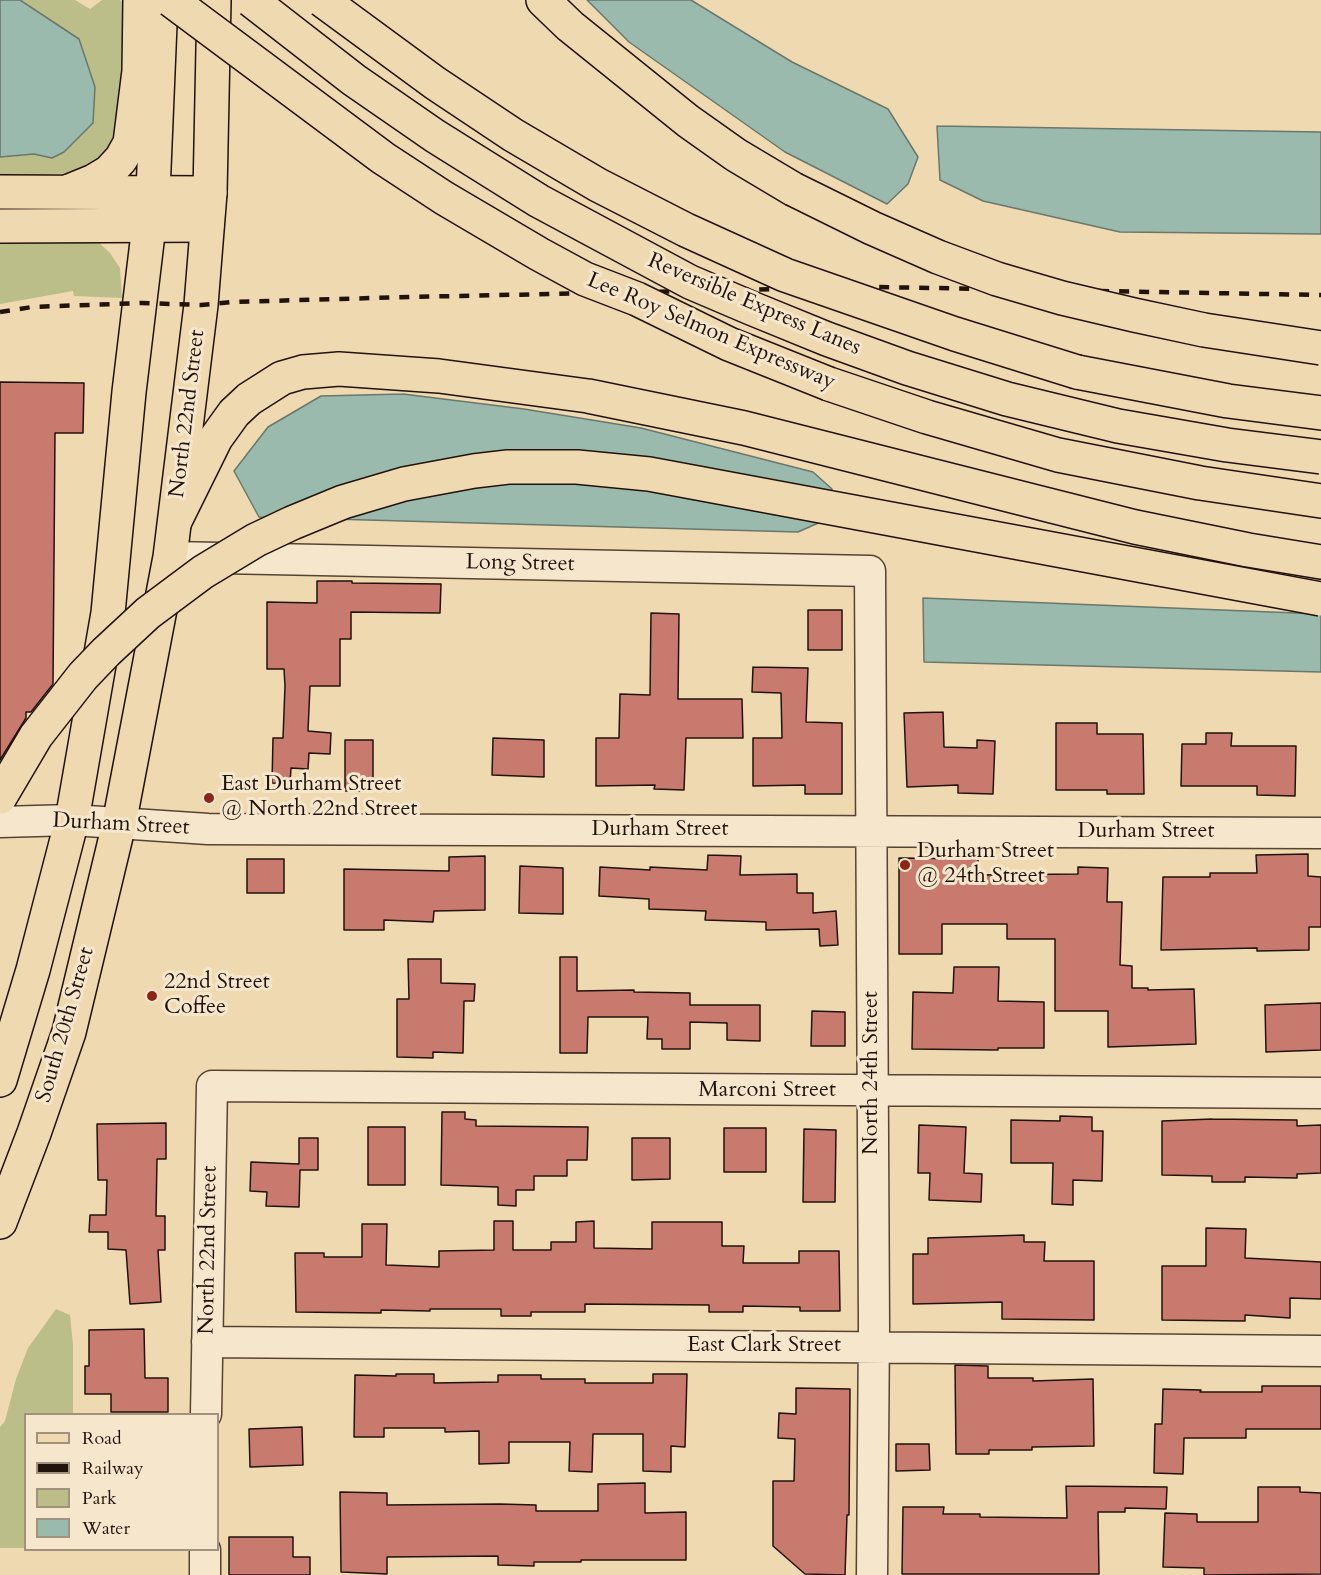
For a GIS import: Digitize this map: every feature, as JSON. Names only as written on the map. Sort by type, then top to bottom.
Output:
[{"type":"main road","points":[[67,192],[109,172],[121,159],[130,144],[139,70],[140,0]]},
{"type":"main road","points":[[0,1080],[33,970],[72,820],[108,613],[129,392],[153,192],[161,0]]},
{"type":"main road","name":"Lee Roy Selmon Expressway","points":[[171,0],[383,158],[444,198],[585,279],[637,299],[729,344],[829,384],[909,411],[1058,455],[1200,483],[1321,501]]},
{"type":"main road","name":"North 22nd Street","points":[[119,824],[170,557],[201,305],[210,193],[214,0]]},
{"type":"main road","name":"Reversible Express Lanes","points":[[251,0],[354,80],[435,136],[539,201],[671,272],[751,308],[907,368],[1007,399],[1118,426],[1321,458]]},
{"type":"main road","points":[[322,0],[435,84],[513,135],[598,185],[686,230],[785,275],[955,334],[1077,372],[1217,399],[1321,413]]},
{"type":"main road","points":[[543,0],[578,33],[688,121],[736,155],[793,189],[872,228],[938,257],[1062,298],[1224,334],[1321,348]]},
{"type":"main road","points":[[0,192],[210,193]]},
{"type":"main road","points":[[0,226],[207,225]]},
{"type":"main road","points":[[175,521],[216,438],[234,413],[249,399],[282,378],[321,369],[339,369],[439,376],[588,396],[744,428],[1135,527],[1321,562]]},
{"type":"main road","points":[[0,797],[36,736],[83,676],[148,613],[203,572],[291,522],[404,484],[474,471],[508,467],[577,467],[649,474],[1321,599]]},
{"type":"main road","name":"South 20th Street","points":[[0,1222],[69,1032],[119,824]]},
{"type":"street","name":"Long Street","points":[[170,557],[870,571]]},
{"type":"street","name":"North 24th Street","points":[[870,571],[874,1346],[872,1575]]},
{"type":"street","name":"Durham Street","points":[[0,822],[72,820],[208,829],[1321,833]]},
{"type":"street","name":"Marconi Street","points":[[212,1086],[872,1092],[1321,1093]]},
{"type":"street","name":"North 22nd Street","points":[[206,1413],[212,1086]]},
{"type":"street","name":"East Clark Street","points":[[207,1342],[1321,1351]]},
{"type":"street","points":[[205,1551],[205,1575]]},
{"type":"green space","points":[[20,0],[75,0],[90,9],[102,0],[120,0],[126,5],[118,138],[100,161],[77,173],[0,177],[0,157],[34,154],[52,158],[31,8]]},
{"type":"green space","points":[[0,236],[94,238],[110,253],[120,268],[122,298],[74,296],[73,291],[0,304]]},
{"type":"green space","points":[[56,1309],[70,1315],[73,1345],[73,1413],[24,1413],[24,1548],[0,1548],[0,1427],[5,1421],[16,1379],[28,1348]]},
{"type":"water","points":[[0,0],[20,0],[79,39],[95,87],[93,123],[64,152],[52,158],[34,154],[0,157]]},
{"type":"water","points":[[587,0],[691,0],[792,62],[888,109],[918,157],[908,184],[887,204],[785,152],[629,42]]},
{"type":"water","points":[[937,126],[1321,132],[1321,234],[1120,232],[983,201],[940,180]]},
{"type":"water","points":[[403,394],[524,409],[641,428],[813,472],[832,489],[825,520],[798,532],[259,517],[234,471],[268,427],[321,396]]},
{"type":"water","points":[[923,598],[1321,614],[1321,672],[924,662]]},
{"type":"building","points":[[0,382],[84,383],[83,433],[55,433],[53,684],[31,712],[26,712],[26,718],[0,760]]},
{"type":"building","points":[[317,581],[441,584],[440,613],[351,612],[351,639],[340,639],[340,686],[310,686],[308,731],[331,733],[330,754],[309,753],[308,769],[291,768],[290,784],[272,783],[273,738],[283,738],[285,686],[284,669],[267,669],[267,602],[317,603]]},
{"type":"building","points":[[808,610],[842,610],[842,650],[808,650]]},
{"type":"building","points":[[651,613],[679,614],[678,699],[742,699],[743,738],[686,738],[684,790],[654,789],[655,785],[596,786],[596,738],[619,738],[620,694],[650,695]]},
{"type":"building","points":[[753,667],[808,668],[806,722],[842,723],[842,794],[805,794],[805,785],[753,786],[753,738],[782,738],[781,693],[752,692]]},
{"type":"building","points":[[943,712],[944,747],[977,748],[977,740],[995,741],[993,794],[958,793],[958,785],[907,787],[904,713]]},
{"type":"building","points":[[1056,723],[1097,723],[1097,734],[1143,734],[1144,794],[1107,794],[1107,790],[1056,790]]},
{"type":"building","points":[[1206,733],[1232,733],[1231,746],[1296,746],[1295,796],[1257,795],[1257,786],[1181,786],[1182,744],[1206,744]]},
{"type":"building","points":[[493,738],[544,740],[544,777],[492,775]]},
{"type":"building","points":[[345,740],[373,740],[373,791],[345,791]]},
{"type":"building","points":[[1308,854],[1308,876],[1321,877],[1321,927],[1309,927],[1309,950],[1257,951],[1257,948],[1161,950],[1163,877],[1210,877],[1210,873],[1257,873],[1256,855]]},
{"type":"building","points":[[708,855],[741,856],[740,875],[797,874],[797,893],[813,893],[813,913],[836,911],[838,945],[820,946],[819,929],[766,930],[766,922],[705,920],[706,911],[649,909],[649,899],[599,896],[600,867],[707,870]]},
{"type":"building","points":[[485,856],[485,910],[434,911],[433,922],[384,920],[384,930],[344,930],[344,869],[449,871],[449,857]]},
{"type":"building","points":[[899,858],[978,859],[978,875],[1078,874],[1078,867],[1108,868],[1107,902],[1122,902],[1120,965],[1132,966],[1132,988],[1194,989],[1196,1044],[1108,1047],[1108,1011],[1055,1011],[1055,939],[1007,939],[1007,924],[942,924],[942,954],[899,954]]},
{"type":"building","points":[[247,859],[284,859],[284,893],[247,893]]},
{"type":"building","points":[[520,866],[563,868],[563,914],[519,913]]},
{"type":"building","points":[[560,957],[577,957],[577,991],[634,990],[634,992],[690,993],[690,1005],[760,1005],[760,1041],[727,1040],[727,1023],[690,1022],[690,1049],[662,1049],[662,1039],[647,1039],[648,1017],[588,1017],[587,1053],[560,1053]]},
{"type":"building","points":[[408,959],[441,959],[441,983],[475,984],[474,1001],[464,1001],[463,1053],[433,1052],[433,1058],[397,1057],[397,999],[409,999]]},
{"type":"building","points":[[954,967],[999,967],[998,1001],[1044,1002],[1044,1048],[912,1049],[913,992],[953,993]]},
{"type":"building","points":[[1321,1003],[1321,1050],[1266,1052],[1265,1005]]},
{"type":"building","points":[[812,1011],[845,1012],[845,1046],[811,1046]]},
{"type":"building","points":[[442,1112],[465,1112],[465,1119],[476,1120],[476,1126],[588,1127],[587,1160],[567,1160],[567,1176],[534,1176],[534,1190],[516,1190],[516,1206],[498,1205],[498,1187],[441,1185]]},
{"type":"building","points":[[1060,1116],[1092,1117],[1092,1131],[1103,1131],[1102,1181],[1073,1180],[1073,1205],[1052,1204],[1053,1163],[1011,1163],[1011,1120],[1060,1121]]},
{"type":"building","points":[[1297,1120],[1297,1126],[1321,1125],[1321,1173],[1297,1174],[1297,1178],[1245,1177],[1245,1182],[1212,1182],[1212,1176],[1162,1175],[1162,1121]]},
{"type":"building","points":[[166,1123],[166,1159],[157,1159],[156,1216],[165,1216],[165,1250],[158,1250],[161,1302],[130,1304],[126,1250],[108,1249],[108,1232],[89,1232],[90,1215],[106,1215],[107,1180],[98,1180],[97,1124]]},
{"type":"building","points":[[919,1125],[966,1127],[964,1173],[982,1174],[981,1202],[929,1200],[930,1173],[918,1173]]},
{"type":"building","points":[[368,1127],[405,1127],[405,1185],[368,1185]]},
{"type":"building","points":[[724,1128],[766,1128],[766,1172],[724,1172]]},
{"type":"building","points":[[804,1129],[836,1130],[835,1202],[803,1202]]},
{"type":"building","points":[[299,1138],[318,1138],[318,1170],[300,1170],[299,1207],[266,1206],[267,1192],[250,1191],[251,1162],[299,1164]]},
{"type":"building","points":[[632,1138],[670,1138],[670,1179],[632,1180]]},
{"type":"building","points":[[494,1221],[513,1221],[513,1250],[551,1250],[551,1242],[576,1242],[576,1222],[594,1221],[594,1248],[652,1249],[652,1222],[722,1222],[722,1246],[744,1246],[743,1263],[799,1263],[799,1251],[839,1251],[840,1311],[800,1311],[800,1307],[743,1306],[743,1312],[709,1312],[709,1305],[585,1304],[585,1312],[531,1312],[531,1316],[501,1316],[501,1309],[381,1310],[381,1313],[296,1312],[295,1253],[324,1253],[324,1257],[362,1257],[362,1224],[387,1224],[386,1265],[439,1267],[439,1251],[494,1250]]},
{"type":"building","points":[[1206,1228],[1246,1229],[1245,1258],[1321,1262],[1321,1299],[1290,1298],[1290,1318],[1245,1315],[1245,1321],[1162,1320],[1162,1266],[1206,1266]]},
{"type":"building","points":[[1024,1235],[1024,1242],[1045,1242],[1044,1261],[1094,1261],[1094,1320],[1002,1319],[1002,1302],[913,1304],[913,1254],[928,1254],[928,1238]]},
{"type":"building","points":[[144,1329],[145,1378],[168,1378],[168,1412],[111,1412],[111,1394],[85,1394],[85,1366],[89,1366],[89,1330]]},
{"type":"building","points":[[955,1365],[988,1366],[988,1378],[1033,1378],[1033,1381],[1093,1379],[1094,1446],[1032,1447],[1032,1450],[989,1450],[989,1454],[956,1454]]},
{"type":"building","points":[[396,1374],[434,1374],[434,1383],[498,1382],[498,1375],[541,1375],[541,1379],[585,1379],[585,1383],[653,1383],[653,1374],[687,1374],[685,1447],[671,1446],[671,1472],[643,1471],[643,1434],[593,1434],[592,1472],[569,1471],[570,1442],[509,1442],[509,1463],[479,1464],[479,1431],[445,1432],[445,1428],[384,1428],[384,1437],[354,1437],[355,1375],[396,1376]]},
{"type":"building","points":[[1262,1386],[1321,1386],[1321,1429],[1246,1429],[1246,1438],[1184,1438],[1183,1474],[1154,1473],[1155,1424],[1162,1424],[1163,1389],[1201,1390],[1200,1392],[1262,1392]]},
{"type":"building","points":[[796,1388],[850,1389],[849,1515],[847,1515],[845,1575],[805,1574],[773,1546],[773,1481],[794,1481],[795,1439],[778,1438],[779,1413],[796,1414]]},
{"type":"building","points":[[302,1427],[303,1465],[250,1467],[249,1429]]},
{"type":"building","points":[[896,1444],[929,1444],[930,1470],[896,1471]]},
{"type":"building","points":[[645,1483],[645,1513],[686,1512],[686,1560],[581,1560],[581,1562],[534,1562],[534,1566],[498,1565],[498,1556],[387,1557],[387,1574],[341,1572],[340,1492],[387,1493],[387,1505],[536,1505],[536,1511],[598,1511],[598,1484]]},
{"type":"building","points":[[1066,1486],[1167,1487],[1166,1509],[1125,1508],[1125,1512],[1098,1512],[1099,1574],[902,1574],[903,1507],[944,1507],[943,1514],[980,1514],[980,1517],[1067,1518]]},
{"type":"building","points":[[1258,1487],[1300,1487],[1300,1492],[1321,1493],[1321,1574],[1204,1575],[1204,1568],[1163,1567],[1165,1513],[1197,1514],[1197,1522],[1258,1522]]},
{"type":"building","points":[[229,1537],[293,1537],[293,1557],[310,1557],[310,1575],[229,1575]]},
{"type":"railway","points":[[0,312],[32,307],[141,303],[201,305],[231,302],[409,297],[877,287],[1321,295]]},
{"type":"place","name":"East Durham Street @ North 22nd Street","points":[[209,798]]},
{"type":"place","name":"Durham Street @ 24th Street","points":[[905,865]]},
{"type":"place","name":"22nd Street Coffee","points":[[152,996]]}]
